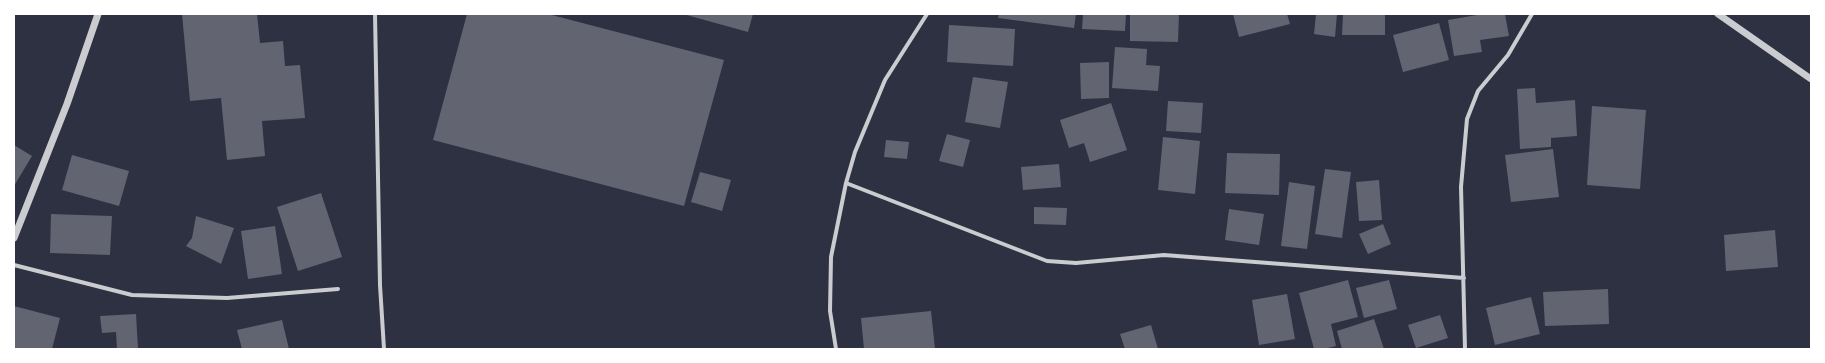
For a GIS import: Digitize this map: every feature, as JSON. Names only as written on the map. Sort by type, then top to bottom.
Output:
[{"type":"street","points":[[14,238],[15,229],[67,104],[98,14]]},
{"type":"street","points":[[376,14],[380,285],[384,349]]},
{"type":"street","points":[[836,349],[830,311],[831,257],[846,183],[855,152],[885,80],[927,14]]},
{"type":"street","points":[[1465,349],[1461,187],[1467,119],[1478,90],[1508,55],[1532,14]]},
{"type":"street","points":[[1718,14],[1811,79]]},
{"type":"street","points":[[846,183],[1048,261],[1076,263],[1164,255],[1464,278]]},
{"type":"street","points":[[14,265],[132,295],[227,298],[338,289]]},
{"type":"building","points":[[182,14],[257,14],[260,43],[283,41],[285,66],[300,65],[305,118],[262,121],[265,156],[227,160],[221,98],[190,101]]},
{"type":"building","points":[[467,14],[548,14],[724,60],[684,206],[433,140]]},
{"type":"building","points":[[683,14],[753,14],[748,32]]},
{"type":"building","points":[[999,14],[1076,14],[1074,28],[998,18]]},
{"type":"building","points":[[1083,14],[1126,14],[1125,31],[1082,29]]},
{"type":"building","points":[[1130,14],[1179,14],[1178,42],[1130,41]]},
{"type":"building","points":[[1233,14],[1287,14],[1290,24],[1239,37]]},
{"type":"building","points":[[1316,14],[1337,14],[1335,37],[1314,34]]},
{"type":"building","points":[[1343,14],[1385,14],[1385,35],[1342,35]]},
{"type":"building","points":[[1483,14],[1505,14],[1509,36],[1480,40],[1482,52],[1454,56],[1448,20]]},
{"type":"building","points":[[1439,23],[1449,60],[1403,72],[1393,35]]},
{"type":"building","points":[[949,25],[1015,29],[1013,66],[947,62]]},
{"type":"building","points":[[1115,47],[1147,49],[1146,65],[1160,66],[1158,91],[1112,88]]},
{"type":"building","points":[[1109,62],[1109,98],[1081,99],[1080,63]]},
{"type":"building","points":[[973,77],[1008,82],[1000,128],[965,122]]},
{"type":"building","points":[[1535,88],[1536,103],[1575,100],[1577,136],[1551,138],[1551,147],[1520,149],[1517,89]]},
{"type":"building","points":[[1168,101],[1203,103],[1201,133],[1166,131]]},
{"type":"building","points":[[1111,103],[1127,150],[1090,162],[1084,143],[1069,148],[1060,120]]},
{"type":"building","points":[[1592,106],[1646,110],[1640,189],[1587,185]]},
{"type":"building","points":[[947,134],[970,140],[963,167],[939,161]]},
{"type":"building","points":[[1163,137],[1200,141],[1195,194],[1158,190]]},
{"type":"building","points":[[886,140],[909,142],[907,159],[884,157]]},
{"type":"building","points":[[14,145],[32,156],[14,186]]},
{"type":"building","points":[[1553,149],[1559,197],[1511,202],[1505,155]]},
{"type":"building","points":[[1227,153],[1280,154],[1279,195],[1225,193]]},
{"type":"building","points":[[72,155],[129,171],[119,206],[62,190]]},
{"type":"building","points":[[1059,164],[1061,187],[1023,190],[1021,167]]},
{"type":"building","points":[[1325,169],[1351,172],[1342,238],[1315,234]]},
{"type":"building","points":[[700,172],[731,180],[722,211],[691,202]]},
{"type":"building","points":[[1379,180],[1382,220],[1359,221],[1356,182]]},
{"type":"building","points":[[1289,182],[1315,186],[1307,249],[1281,246]]},
{"type":"building","points":[[321,193],[342,257],[298,271],[277,207]]},
{"type":"building","points":[[1034,207],[1067,208],[1066,225],[1034,224]]},
{"type":"building","points":[[1229,209],[1264,214],[1259,245],[1225,240]]},
{"type":"building","points":[[51,214],[112,216],[110,255],[50,253]]},
{"type":"building","points":[[196,216],[234,228],[221,264],[186,246],[192,238]]},
{"type":"building","points":[[1383,224],[1391,244],[1368,254],[1359,234]]},
{"type":"building","points":[[275,226],[282,274],[248,279],[241,231]]},
{"type":"building","points":[[1775,230],[1778,267],[1726,271],[1724,235]]},
{"type":"building","points":[[1348,280],[1358,317],[1331,324],[1336,346],[1324,349],[1314,349],[1299,293]]},
{"type":"building","points":[[1389,280],[1397,309],[1364,318],[1356,288]]},
{"type":"building","points":[[1608,289],[1609,324],[1545,326],[1543,292]]},
{"type":"building","points":[[1287,294],[1295,339],[1259,345],[1252,300]]},
{"type":"building","points":[[1531,297],[1540,334],[1495,345],[1486,308]]},
{"type":"building","points":[[14,306],[60,318],[52,349],[14,349]]},
{"type":"building","points":[[931,311],[935,349],[864,349],[861,318]]},
{"type":"building","points":[[136,314],[138,349],[117,349],[116,332],[102,333],[100,316]]},
{"type":"building","points":[[1440,315],[1448,338],[1416,348],[1408,325]]},
{"type":"building","points":[[1374,319],[1384,349],[1342,349],[1337,331]]},
{"type":"building","points":[[282,320],[289,349],[242,349],[237,330]]},
{"type":"building","points":[[1151,325],[1158,349],[1125,349],[1120,334]]}]
